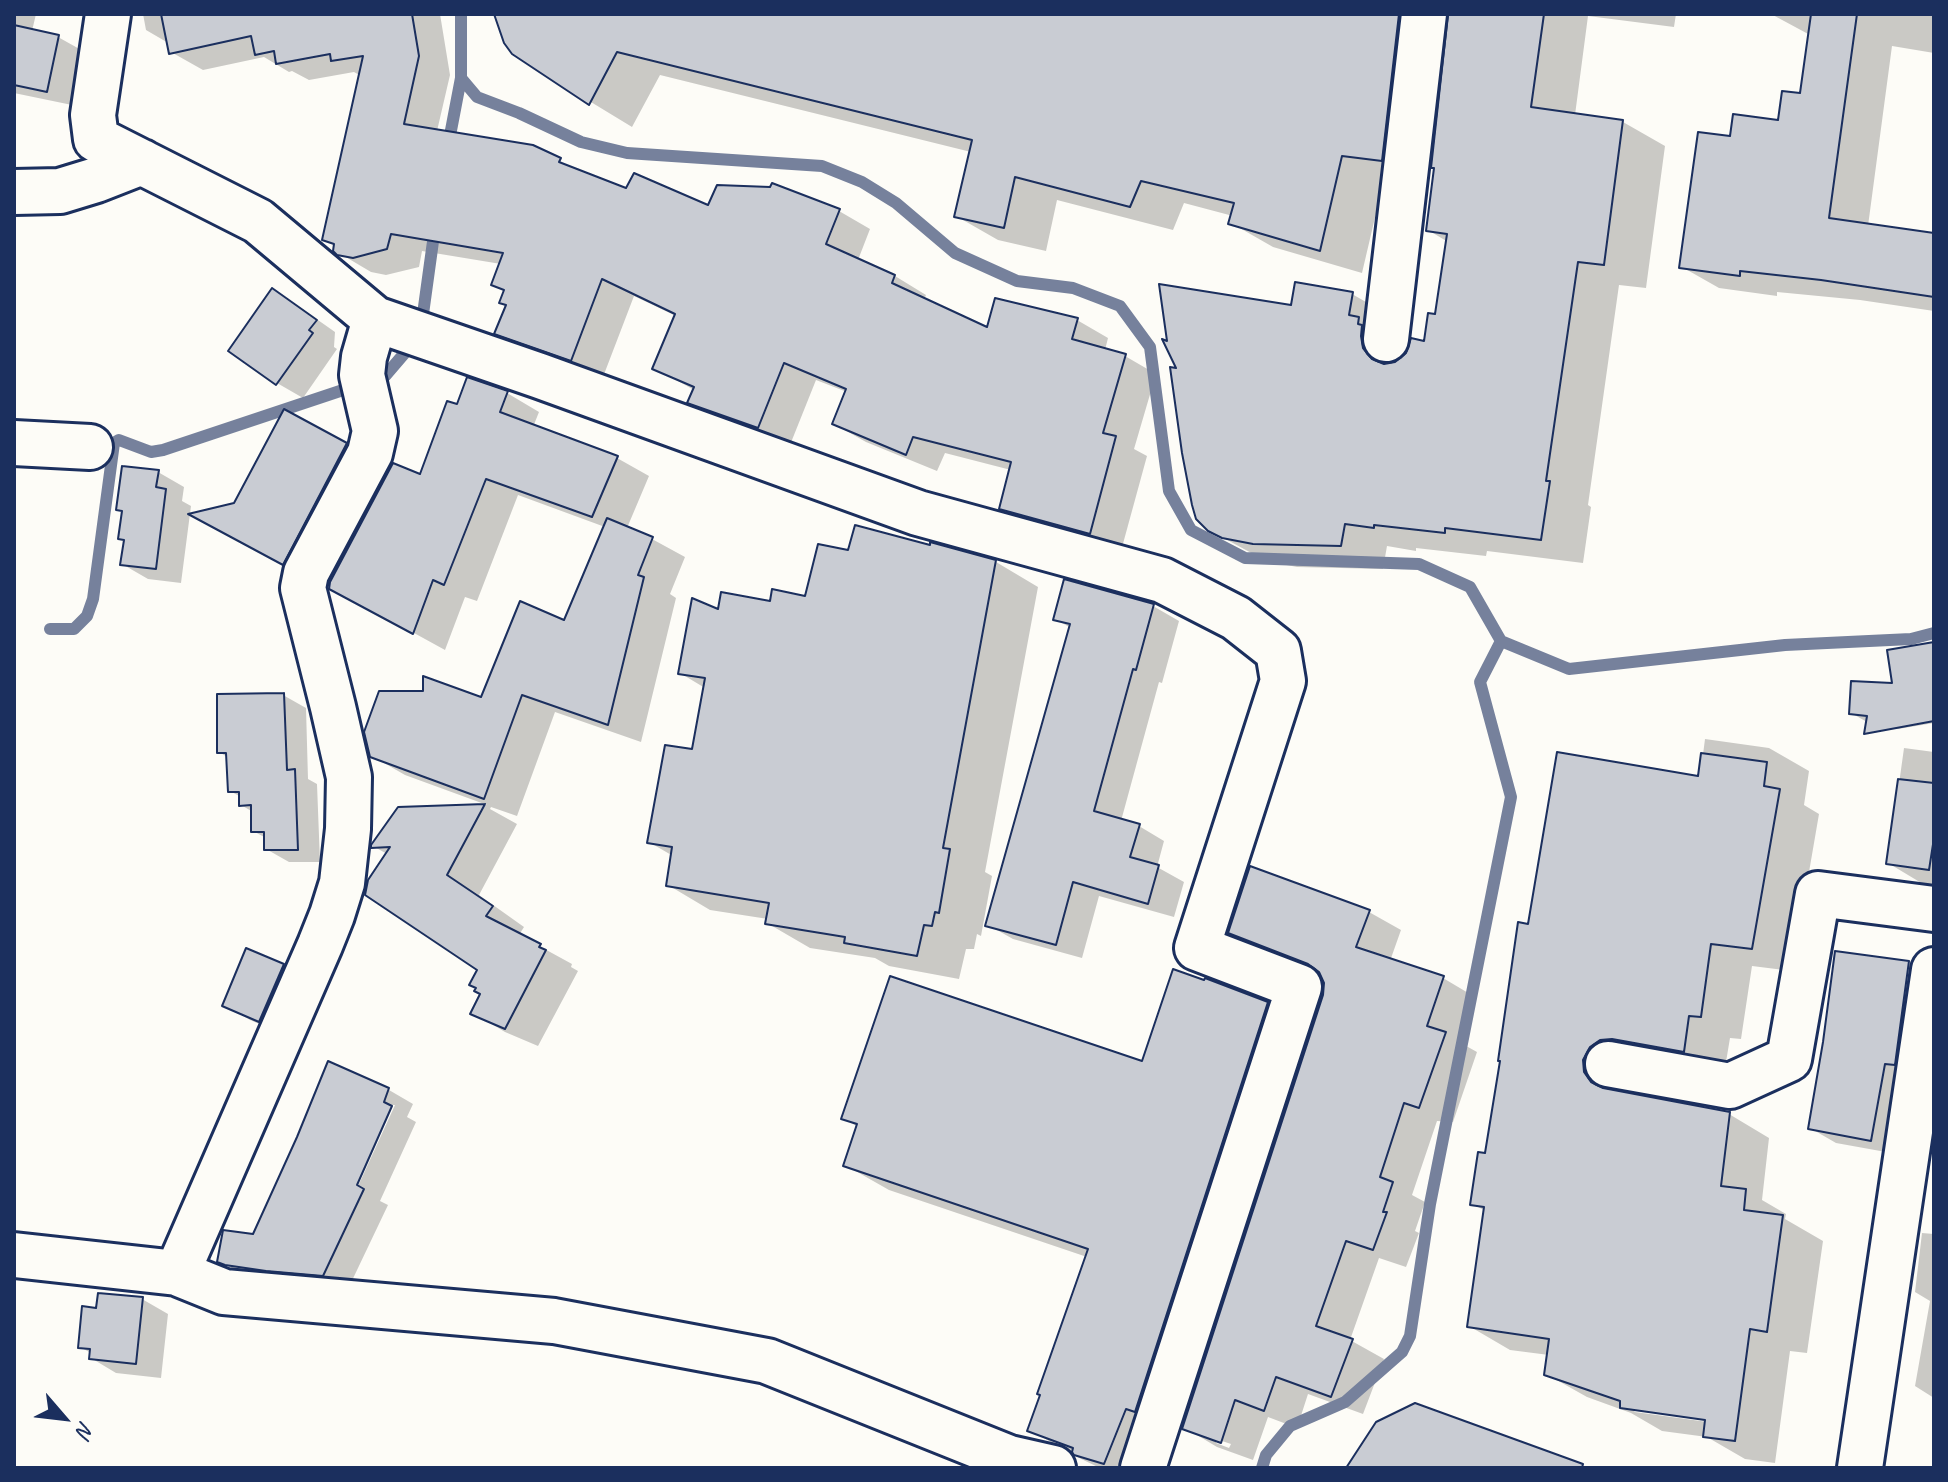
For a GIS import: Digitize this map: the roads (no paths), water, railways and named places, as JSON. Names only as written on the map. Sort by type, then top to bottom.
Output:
[{"type":"street","points":[[108,14],[93,115],[96,139],[258,221],[375,319],[918,513],[1162,580],[1236,618],[1278,651],[1283,681],[1197,948],[1299,987],[1143,1468]]},
{"type":"street","points":[[1386,339],[1424,14]]},
{"type":"street","points":[[14,192],[60,191],[142,162]]},
{"type":"street","points":[[177,1273],[332,915],[342,883],[348,829],[349,777],[303,588],[306,573],[370,453],[375,431],[362,375],[375,319]]},
{"type":"street","points":[[14,443],[90,447]]},
{"type":"street","points":[[1608,1064],[1730,1086],[1789,1059],[1818,894],[1934,909]]},
{"type":"street","points":[[1860,1468],[1934,970]]},
{"type":"street","points":[[14,1255],[177,1273],[224,1292],[554,1321],[767,1361],[1009,1458],[1053,1468]]},
{"type":"waterway","points":[[461,14],[461,78],[477,97],[581,142],[627,153],[822,166],[862,182],[896,203],[955,253],[1017,281],[1073,288],[1120,306],[1150,347],[1169,491],[1191,530],[1245,558],[1419,564],[1470,587],[1501,641],[1569,669],[1785,645],[1911,639],[1934,633]]},
{"type":"waterway","points":[[448,146],[461,78]]},
{"type":"waterway","points":[[50,629],[74,629],[87,616],[93,599],[114,443],[119,440],[151,452],[163,450],[385,376],[409,348],[423,314],[435,227]]},
{"type":"waterway","points":[[1262,1468],[1266,1455],[1290,1426],[1345,1402],[1402,1352],[1410,1336],[1430,1204],[1511,797],[1480,682],[1501,641]]}]
